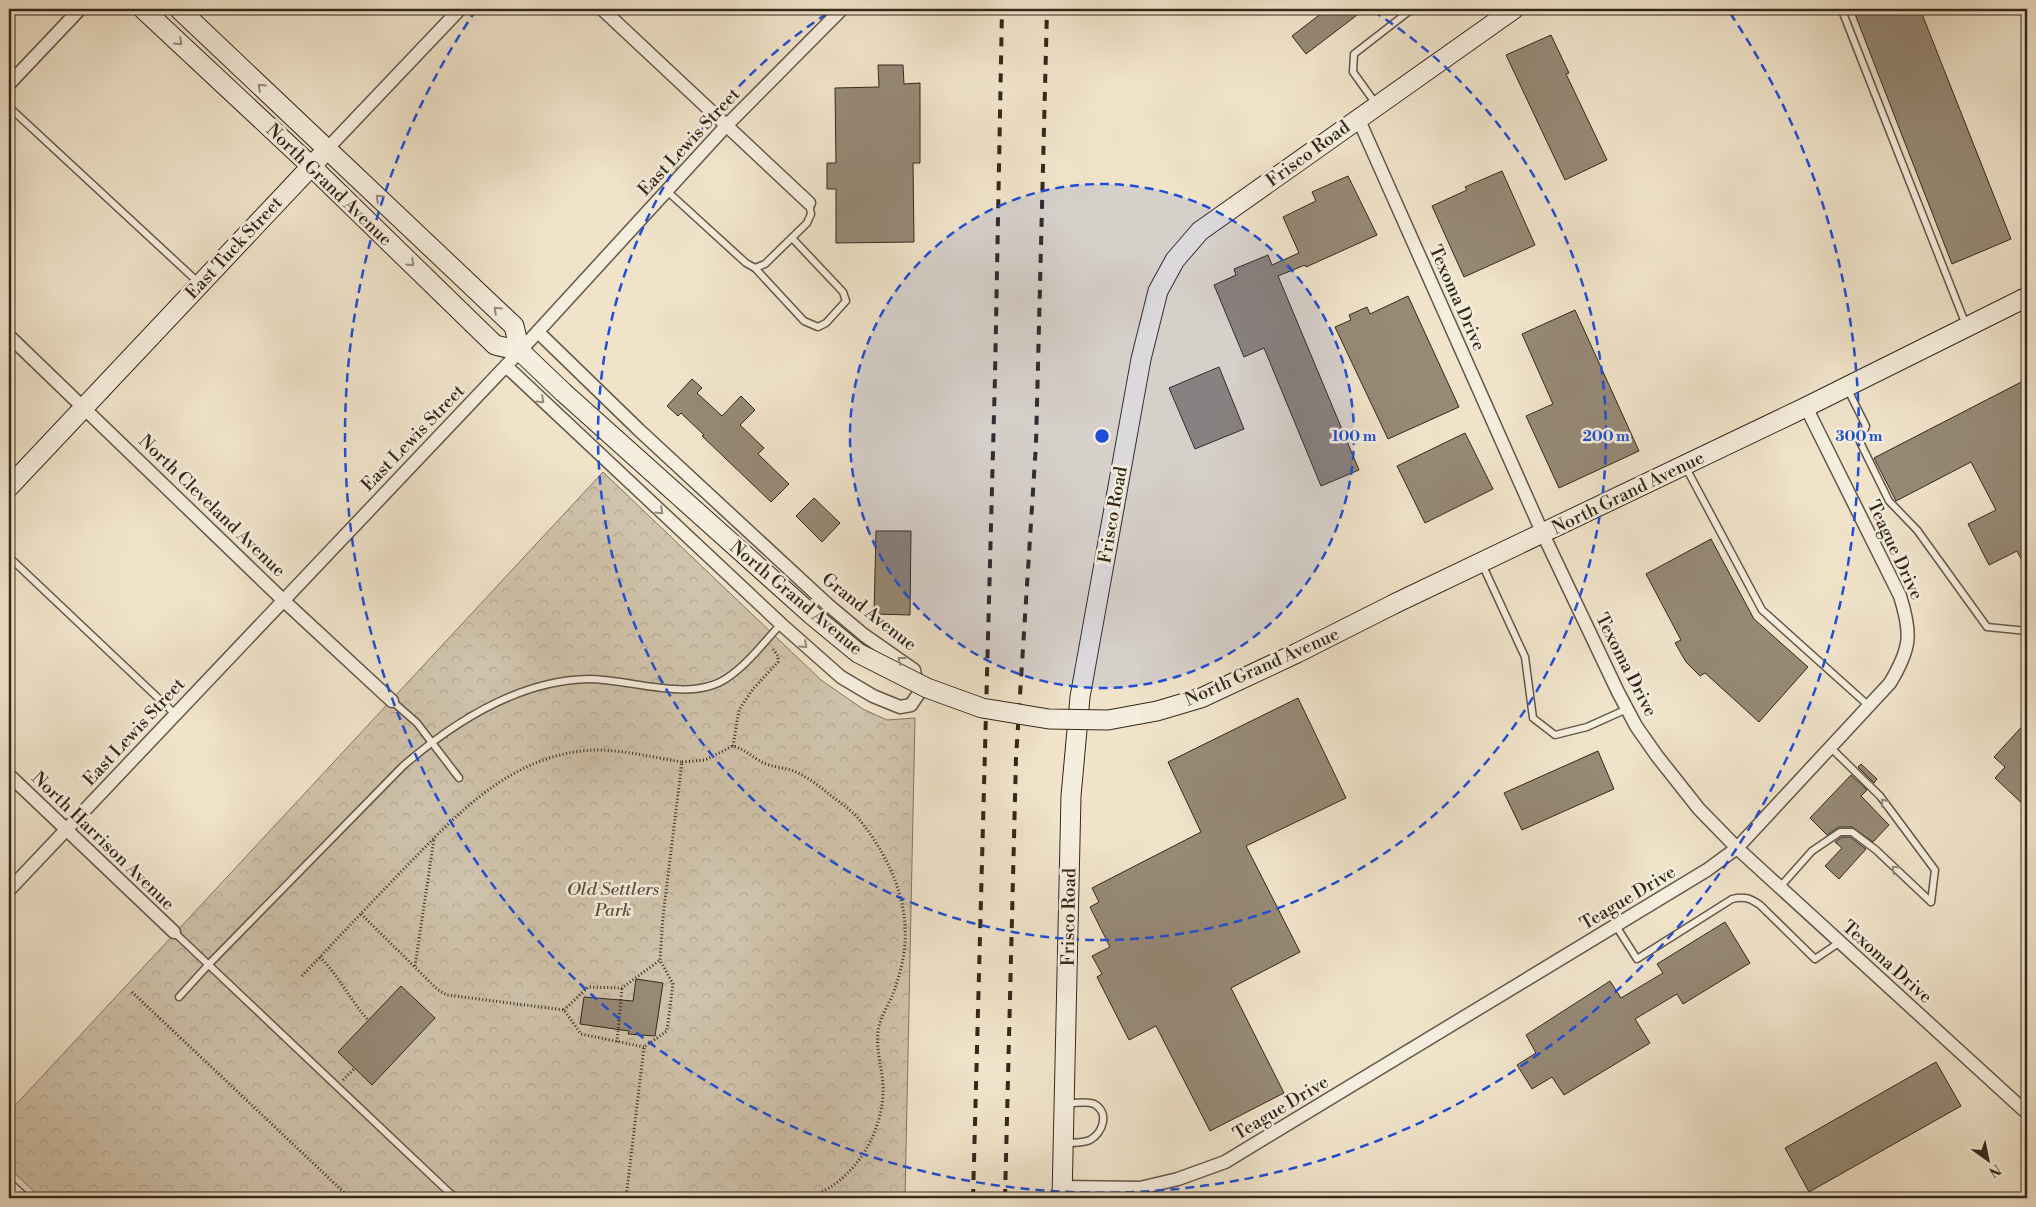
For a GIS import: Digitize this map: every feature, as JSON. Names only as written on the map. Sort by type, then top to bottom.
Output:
[{"type":"main road","name":"North Grand Avenue","points":[[143,9],[311,166],[495,345],[520,351],[812,616],[858,653],[927,688],[982,708],[1049,719],[1108,720],[1156,711],[1201,698],[1806,407],[2027,297]]},
{"type":"main road","name":"North Grand Avenue","points":[[179,9],[514,326],[520,351]]},
{"type":"main road","name":"Frisco Road","points":[[1062,1193],[1072,796],[1080,697],[1142,359],[1158,291],[1175,260],[1200,231],[1514,9]]},
{"type":"main road","name":"East Tuck Street","points":[[9,487],[327,148]]},
{"type":"street","points":[[9,84],[80,9]]},
{"type":"street","name":"East Tuck Street","points":[[327,148],[460,9]]},
{"type":"street","points":[[602,9],[809,203]]},
{"type":"street","name":"East Lewis Street","points":[[9,890],[538,332],[726,126],[842,9]]},
{"type":"street","name":"Texoma Drive","points":[[1358,118],[1543,534],[1636,726],[1699,809],[1737,848],[2027,1113]]},
{"type":"street","name":"Grand Avenue","points":[[506,366],[781,624],[841,677],[873,696],[900,707],[910,705],[919,693],[914,670],[864,634],[827,604],[646,436],[538,332]]},
{"type":"street","name":"North Cleveland Avenue","points":[[9,336],[283,600],[392,701]]},
{"type":"street","name":"Teague Drive","points":[[1062,1193],[1140,1188],[1178,1179],[1225,1162],[1708,870],[1737,848],[1890,683],[1900,666],[1908,644],[1908,622],[1900,596],[1806,407]]},
{"type":"street","name":"North Harrison Avenue","points":[[9,775],[174,932]]},
{"type":"street","points":[[9,1186],[22,1198]]},
{"type":"lane","points":[[1376,105],[1353,72],[1354,54],[1412,9]]},
{"type":"lane","points":[[1839,9],[1847,22],[1967,327]]},
{"type":"lane","points":[[9,107],[200,284]]},
{"type":"lane","points":[[667,191],[746,263],[756,268],[804,321],[818,327],[826,323],[846,301],[843,292],[792,238]]},
{"type":"lane","points":[[756,268],[765,264],[807,223],[812,214],[809,203]]},
{"type":"lane","points":[[1847,387],[1866,426],[1860,442],[1889,501],[1917,530],[1988,627],[2027,631]]},
{"type":"lane","points":[[1684,466],[1762,610],[1869,706]]},
{"type":"lane","points":[[9,557],[175,714]]},
{"type":"lane","points":[[1482,563],[1525,657],[1532,718],[1555,735],[1586,727],[1627,709]]},
{"type":"lane","points":[[179,997],[372,797],[431,742],[472,714],[537,688],[588,679],[686,690],[704,688],[726,680],[781,624]]},
{"type":"lane","points":[[392,701],[417,723],[459,778]]},
{"type":"lane","points":[[1780,887],[1812,850],[1840,832],[1852,832],[1876,850],[1931,902],[1936,870],[1880,796],[1830,747]]},
{"type":"lane","points":[[1616,926],[1637,959],[1732,899],[1741,897],[1750,898],[1760,905],[1815,959],[1840,942]]},
{"type":"lane","points":[[174,932],[455,1198]]},
{"type":"lane","points":[[1064,1104],[1093,1104],[1100,1109],[1104,1117],[1102,1127],[1097,1136],[1089,1141],[1064,1143]]},
{"type":"path","points":[[733,746],[741,705],[778,662],[778,656],[767,640]]},
{"type":"path","points":[[302,976],[462,810],[486,791],[523,769],[544,760],[581,751],[619,752],[682,762],[705,760],[733,746],[744,749],[756,759],[769,765],[791,770],[816,784],[858,818],[884,855],[893,873],[904,912],[905,942],[902,966],[878,1030],[883,1086],[878,1126],[869,1145],[847,1173],[823,1190],[805,1198]]},
{"type":"path","points":[[626,1198],[644,1048],[667,1031],[673,984],[660,960],[663,916],[682,762]]},
{"type":"path","points":[[415,967],[434,839]]},
{"type":"path","points":[[361,914],[438,990],[447,995],[564,1010],[581,1034],[644,1048]]},
{"type":"path","points":[[320,957],[339,978],[356,1007],[368,1020]]},
{"type":"path","points":[[564,1010],[588,986],[622,988],[660,960]]},
{"type":"path","points":[[617,1042],[622,988]]},
{"type":"path","points":[[132,992],[350,1198]]},
{"type":"green space","name":"Old Settlers Park","points":[[603,472],[821,680],[863,709],[887,720],[915,718],[905,1198],[41,1198],[9,1168],[9,1112]]},
{"type":"building","points":[[1327,9],[1365,9],[1306,54],[1292,36]]},
{"type":"building","points":[[1853,9],[1920,9],[2011,239],[1952,264]]},
{"type":"building","points":[[1551,35],[1569,73],[1566,74],[1607,160],[1565,180],[1506,55]]},
{"type":"building","points":[[878,65],[903,65],[904,84],[920,83],[920,163],[913,163],[914,242],[836,243],[836,189],[827,189],[827,163],[836,163],[835,88],[879,87]]},
{"type":"building","points":[[1502,171],[1535,245],[1464,277],[1432,206],[1467,190],[1465,187]]},
{"type":"building","points":[[1348,176],[1377,235],[1306,267],[1305,265],[1278,276],[1359,470],[1321,486],[1264,348],[1244,357],[1214,285],[1236,275],[1234,269],[1268,255],[1272,265],[1299,253],[1283,217],[1316,201],[1312,192]]},
{"type":"building","points":[[1408,296],[1459,407],[1388,439],[1335,327],[1351,320],[1349,315],[1367,307],[1370,314]]},
{"type":"building","points":[[1575,310],[1639,451],[1559,488],[1526,416],[1553,404],[1522,334]]},
{"type":"building","points":[[1219,367],[1244,429],[1195,449],[1169,388]]},
{"type":"building","points":[[692,379],[702,388],[697,393],[722,416],[741,396],[755,410],[740,425],[764,448],[758,454],[789,484],[771,502],[702,436],[704,435],[681,413],[678,416],[667,406]]},
{"type":"building","points":[[2027,379],[2027,570],[2017,551],[1989,565],[1968,524],[1996,510],[1971,462],[1896,501],[1874,458]]},
{"type":"building","points":[[1465,433],[1493,489],[1425,523],[1397,466]]},
{"type":"building","points":[[814,498],[840,523],[822,542],[796,516]]},
{"type":"building","points":[[876,531],[911,531],[910,615],[874,614]]},
{"type":"building","points":[[1711,539],[1754,619],[1808,667],[1759,722],[1705,673],[1700,676],[1686,662],[1675,643],[1681,640],[1646,574]]},
{"type":"building","points":[[1298,698],[1346,798],[1246,846],[1300,952],[1231,988],[1284,1093],[1210,1131],[1156,1026],[1129,1040],[1097,977],[1102,974],[1092,956],[1110,947],[1090,907],[1099,902],[1092,888],[1201,832],[1168,762]]},
{"type":"building","points":[[2027,721],[2027,808],[1995,778],[2005,767],[1994,757]]},
{"type":"building","points":[[1598,751],[1614,789],[1522,830],[1504,793]]},
{"type":"building","points":[[1861,764],[1877,779],[1874,783],[1858,767]]},
{"type":"building","points":[[1851,775],[1867,790],[1861,796],[1889,825],[1873,842],[1852,827],[1839,827],[1827,835],[1810,818]]},
{"type":"building","points":[[1842,837],[1850,837],[1866,849],[1839,879],[1825,866],[1842,848],[1835,842]]},
{"type":"building","points":[[1725,922],[1750,963],[1683,1004],[1677,994],[1635,1019],[1650,1043],[1564,1095],[1552,1077],[1532,1089],[1517,1065],[1536,1053],[1526,1035],[1610,981],[1621,998],[1663,973],[1657,964]]},
{"type":"building","points":[[636,979],[663,983],[655,1036],[628,1034],[629,1031],[580,1024],[584,997],[633,1001]]},
{"type":"building","points":[[401,986],[435,1018],[372,1085],[338,1052]]},
{"type":"building","points":[[1936,1062],[1961,1106],[1809,1192],[1785,1148]]},
{"type":"railway","points":[[973,1198],[995,376],[1002,9]]},
{"type":"railway","points":[[1005,1198],[1016,758],[1036,444],[1047,9]]}]
